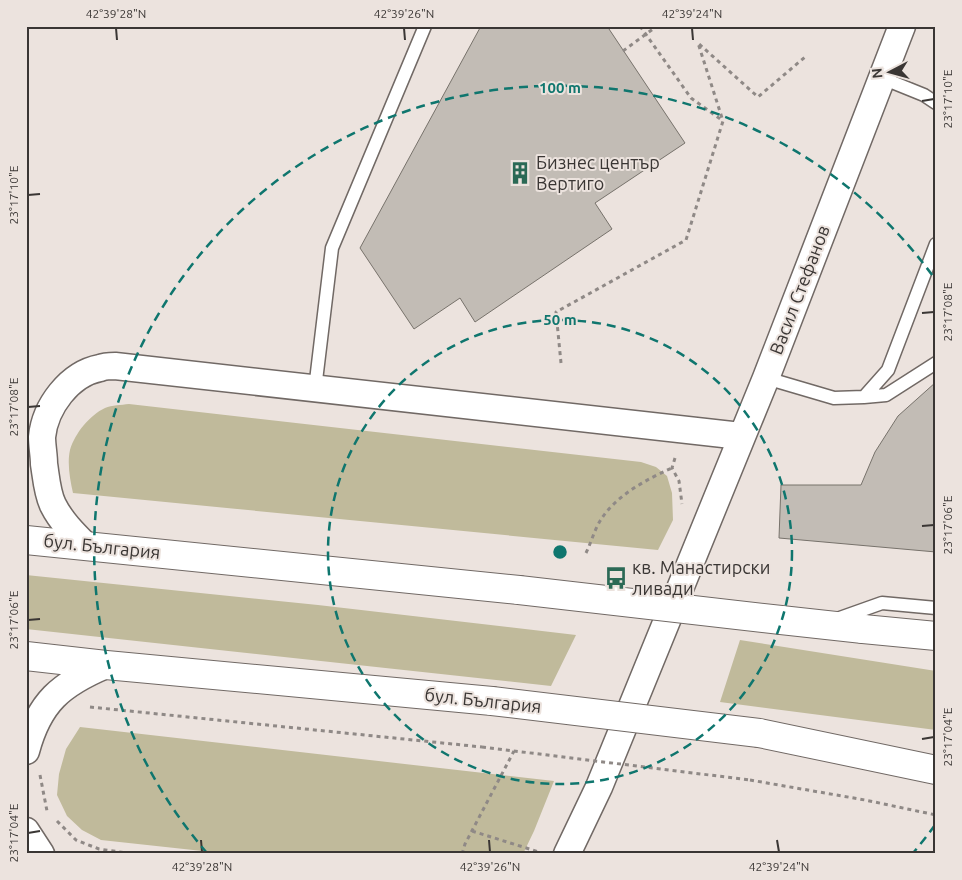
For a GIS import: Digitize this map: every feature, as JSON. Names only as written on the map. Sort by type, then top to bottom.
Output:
[{"type":"main road","name":"бул. България","points":[[26,540],[519,590],[822,625],[936,636]]},
{"type":"main road","name":"бул. България","points":[[26,656],[492,701],[758,733],[936,770]]},
{"type":"street","name":"Васил Стефанов","points":[[567,854],[599,787],[766,378],[902,26]]},
{"type":"street","points":[[86,546],[63,523],[52,503],[45,472],[34,448],[49,412],[61,392],[85,374],[98,368],[115,366],[741,436]]},
{"type":"street","points":[[32,759],[32,730],[48,703],[80,676],[106,665]]},
{"type":"street","points":[[26,831],[41,854]]},
{"type":"lane","points":[[315,389],[332,248],[425,26]]},
{"type":"lane","points":[[882,78],[924,95],[936,103]]},
{"type":"lane","points":[[864,397],[888,370],[936,244]]},
{"type":"lane","points":[[766,378],[834,398],[864,397],[886,395],[936,363]]},
{"type":"lane","points":[[822,625],[882,603],[936,608]]},
{"type":"path","points":[[640,26],[691,98],[723,121]]},
{"type":"path","points":[[623,51],[657,26]]},
{"type":"path","points":[[561,363],[556,312],[686,240],[723,121],[698,42],[758,97],[805,57]]},
{"type":"path","points":[[586,553],[600,521],[611,507],[625,495],[653,477],[672,468]]},
{"type":"path","points":[[87,707],[482,747],[750,780],[865,800],[936,815]]},
{"type":"path","points":[[462,854],[514,751]]},
{"type":"path","points":[[32,759],[48,812]]},
{"type":"path","points":[[55,819],[76,840],[99,849],[134,854]]},
{"type":"path","points":[[472,831],[541,853]]},
{"type":"shaded area","points":[[129,404],[641,462],[656,467],[667,476],[672,493],[673,520],[658,550],[73,493],[69,472],[69,455],[79,431],[99,411],[105,408]]},
{"type":"shaded area","points":[[26,575],[318,605],[576,635],[551,686],[26,629]]},
{"type":"shaded area","points":[[740,640],[936,671],[936,730],[720,702]]},
{"type":"shaded area","points":[[80,727],[554,781],[523,854],[230,854],[101,840],[82,830],[67,816],[57,795],[59,774],[66,749]]},
{"type":"building","name":"Бизнес център Вертиго","points":[[481,26],[607,26],[685,143],[595,203],[612,229],[475,322],[460,298],[414,329],[360,248]]},
{"type":"building","points":[[936,382],[936,552],[779,538],[781,485],[861,485],[875,452],[898,416]]},
{"type":"place","name":"Бизнес център Вертиго","points":[[520,173]]},
{"type":"place","name":"кв. Манастирски ливади","points":[[616,578]]}]
